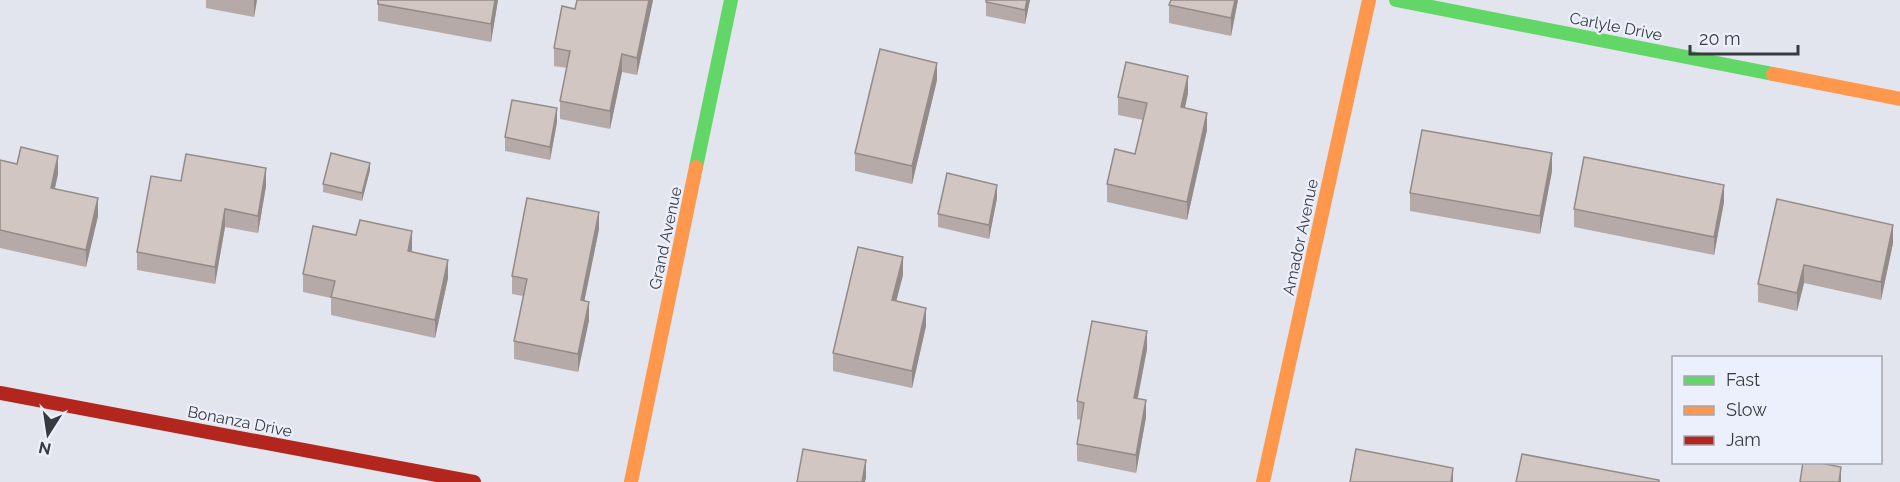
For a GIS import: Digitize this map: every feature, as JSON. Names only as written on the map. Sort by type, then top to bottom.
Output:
[{"type":"street","name":"Grand Avenue","points":[[631,482],[731,0]]},
{"type":"street","name":"Amador Avenue","points":[[1263,482],[1369,0]]},
{"type":"street","name":"Carlyle Drive","points":[[1396,0],[1900,99]]},
{"type":"street","name":"Bonanza Drive","points":[[0,393],[474,482]]},
{"type":"building","points":[[378,0],[495,0],[491,24],[378,4]]},
{"type":"building","points":[[577,0],[649,0],[637,58],[622,54],[610,111],[560,101],[570,51],[554,48],[562,6],[575,9]]},
{"type":"building","points":[[986,0],[1027,0],[1025,10],[986,2]]},
{"type":"building","points":[[1171,0],[1235,0],[1231,18],[1169,5]]},
{"type":"building","points":[[880,49],[937,63],[912,166],[855,153]]},
{"type":"building","points":[[1126,62],[1188,76],[1181,107],[1207,113],[1187,202],[1107,184],[1115,149],[1135,154],[1147,103],[1118,97]]},
{"type":"building","points":[[512,100],[557,108],[550,147],[505,137]]},
{"type":"building","points":[[1422,130],[1552,153],[1540,216],[1410,193]]},
{"type":"building","points":[[21,147],[58,156],[51,188],[98,198],[86,250],[0,230],[0,160],[17,164]]},
{"type":"building","points":[[331,153],[370,163],[362,193],[323,184]]},
{"type":"building","points":[[186,154],[266,168],[258,216],[225,209],[215,267],[137,252],[151,176],[181,181]]},
{"type":"building","points":[[1584,157],[1724,185],[1714,237],[1574,209]]},
{"type":"building","points":[[947,173],[997,185],[989,225],[938,214]]},
{"type":"building","points":[[527,198],[599,212],[581,300],[589,302],[578,354],[514,341],[527,279],[512,276]]},
{"type":"building","points":[[1777,199],[1893,225],[1881,282],[1804,265],[1797,293],[1758,284]]},
{"type":"building","points":[[360,220],[412,231],[408,251],[448,260],[435,320],[331,297],[335,281],[303,274],[313,226],[356,235]]},
{"type":"building","points":[[858,247],[903,257],[892,300],[926,308],[912,371],[833,353]]},
{"type":"building","points":[[1092,321],[1147,331],[1134,398],[1146,400],[1136,455],[1077,444],[1084,403],[1077,401]]},
{"type":"building","points":[[803,449],[866,460],[862,482],[797,482]]},
{"type":"building","points":[[1356,449],[1453,468],[1451,482],[1350,482]]},
{"type":"building","points":[[1522,454],[1659,480],[1659,482],[1516,482]]},
{"type":"building","points":[[1803,464],[1841,467],[1839,482],[1800,482]]},
{"type":"traffic: fast","points":[[696,167],[731,0]]},
{"type":"traffic: fast","points":[[1396,0],[1773,74]]},
{"type":"traffic: slow","points":[[1263,482],[1369,0]]},
{"type":"traffic: slow","points":[[1773,74],[1900,99]]},
{"type":"traffic: slow","points":[[631,482],[696,167]]},
{"type":"traffic: jam","points":[[0,393],[474,482]]}]
